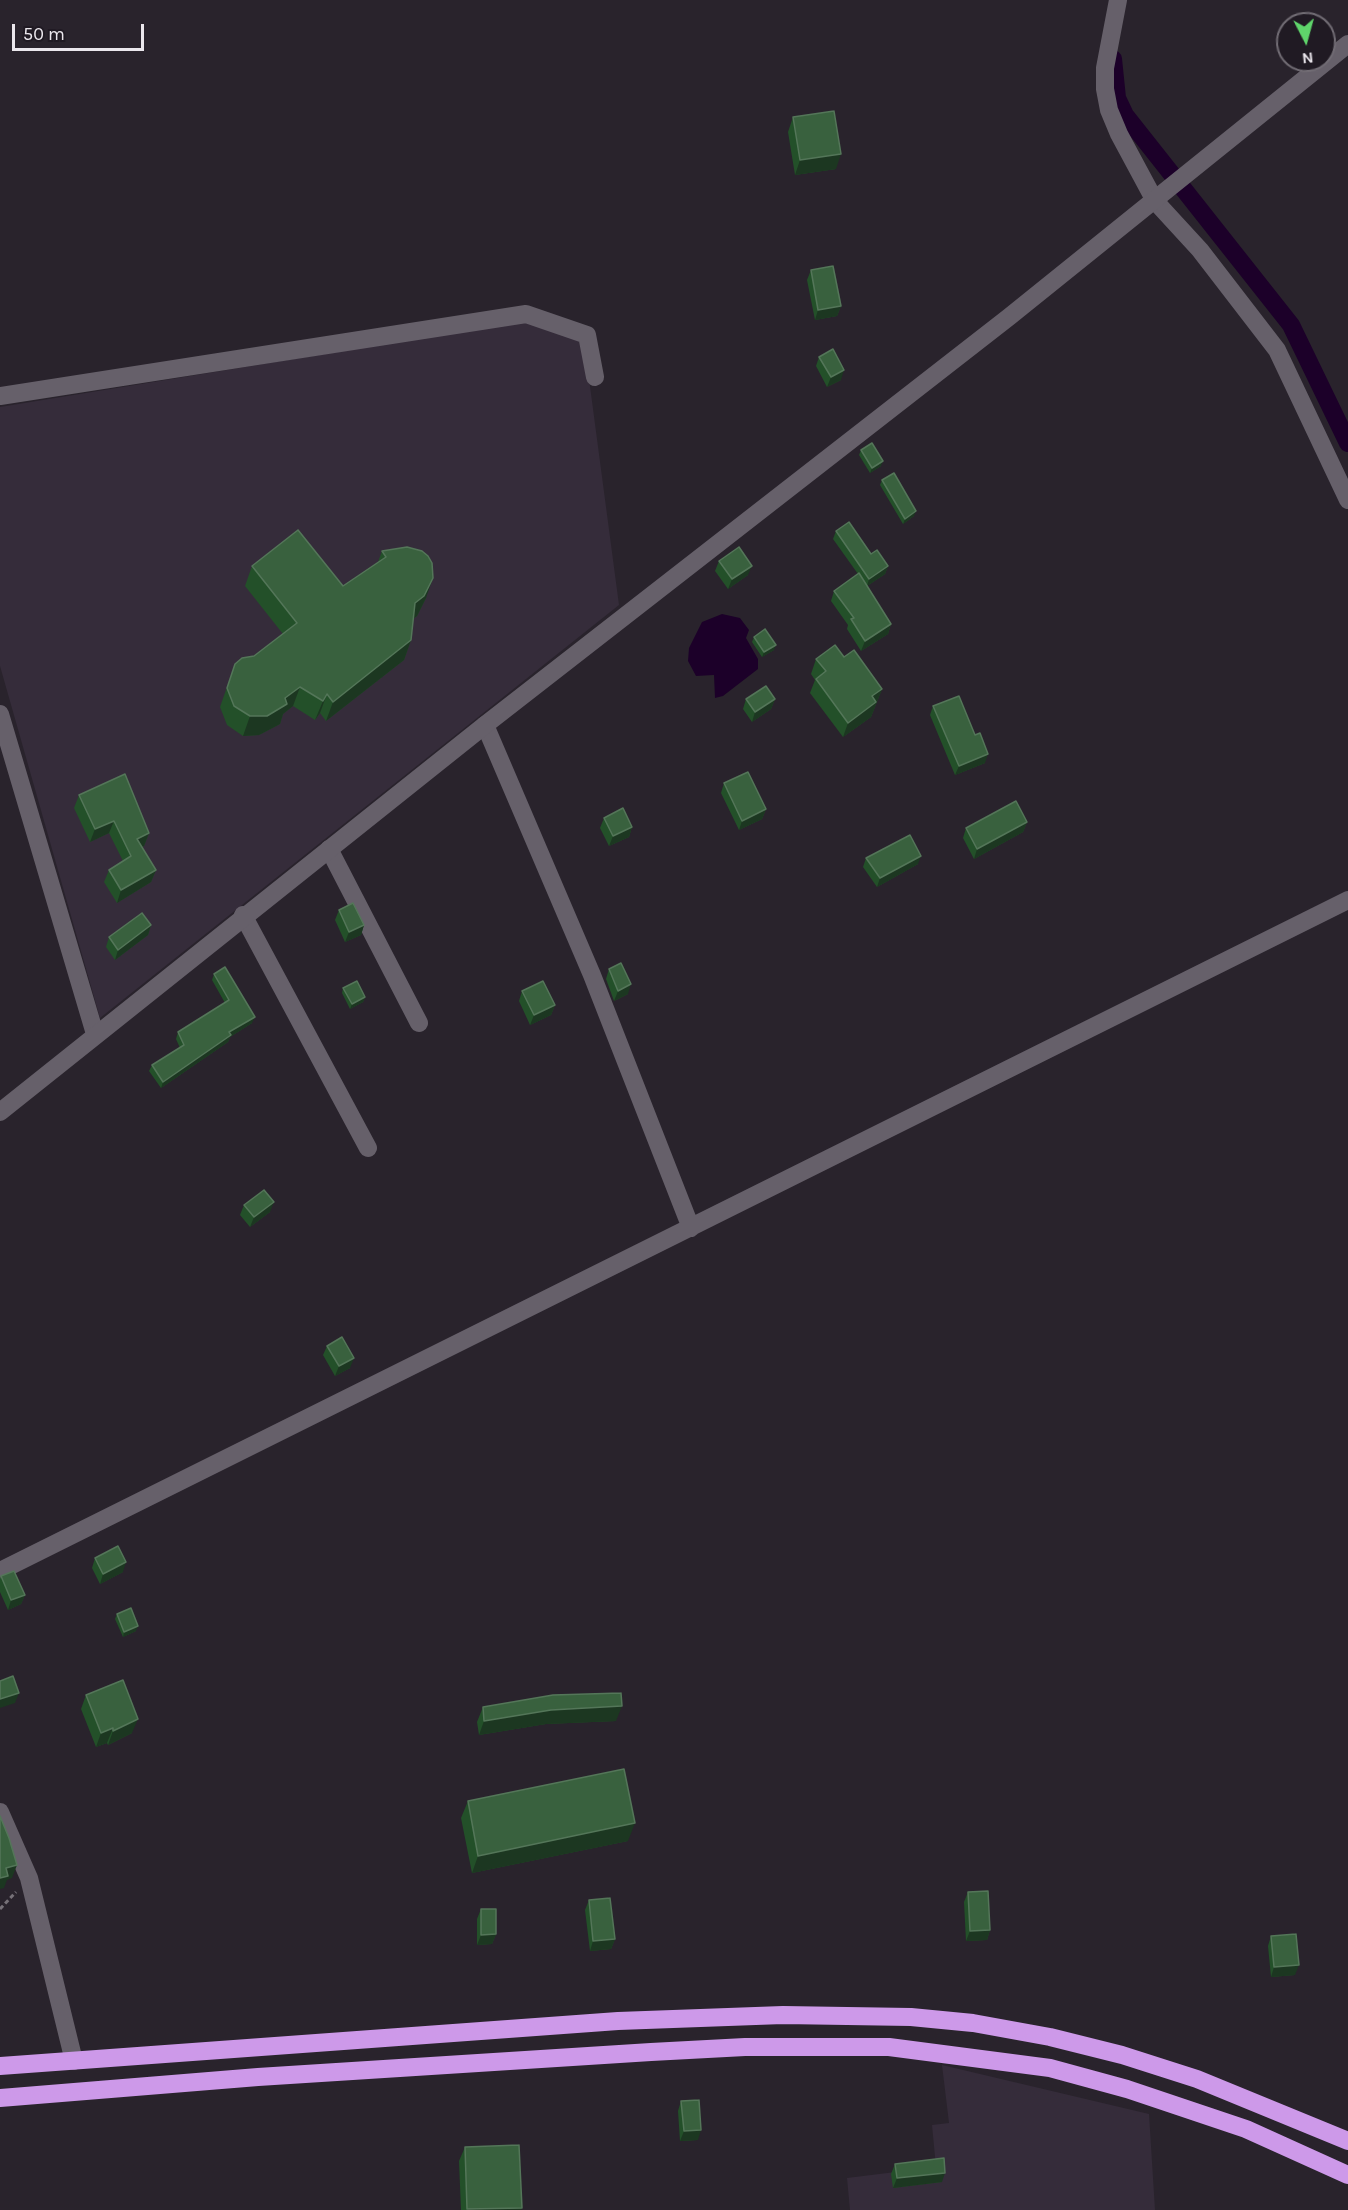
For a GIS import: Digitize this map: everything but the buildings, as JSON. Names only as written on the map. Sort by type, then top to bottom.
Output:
[{"type":"highway","points":[[0,2066],[618,2021],[783,2015],[911,2017],[984,2025],[1050,2037],[1122,2055],[1197,2079],[1348,2141]]},
{"type":"highway","points":[[0,2098],[258,2077],[651,2052],[746,2047],[889,2047],[1050,2068],[1127,2088],[1246,2129],[1348,2175]]},
{"type":"street","points":[[1118,0],[1105,68],[1109,110],[1161,196],[1277,350],[1348,500]]},
{"type":"street","points":[[0,1112],[243,915],[1184,178],[1348,44]]},
{"type":"street","points":[[0,396],[526,314],[587,335],[595,377]]},
{"type":"street","points":[[0,714],[95,1034]]},
{"type":"street","points":[[484,725],[592,975],[691,1228]]},
{"type":"street","points":[[329,849],[419,1023]]},
{"type":"street","points":[[0,1571],[1348,900]]},
{"type":"street","points":[[243,915],[368,1148]]},
{"type":"street","points":[[0,1812],[29,1878],[74,2061]]},
{"type":"shaded area","points":[[527,321],[584,341],[619,605],[100,1018],[0,666],[0,407]]},
{"type":"shaded area","points":[[722,614],[740,618],[749,630],[746,638],[758,659],[758,669],[723,696],[715,698],[714,675],[696,676],[688,661],[689,648],[702,622]]},
{"type":"shaded area","points":[[942,2065],[1149,2114],[1155,2210],[850,2210],[847,2178],[936,2167],[932,2125],[949,2123]]},
{"type":"waterway","points":[[1113,59],[1117,98],[1125,115],[1291,325],[1348,443]]}]
